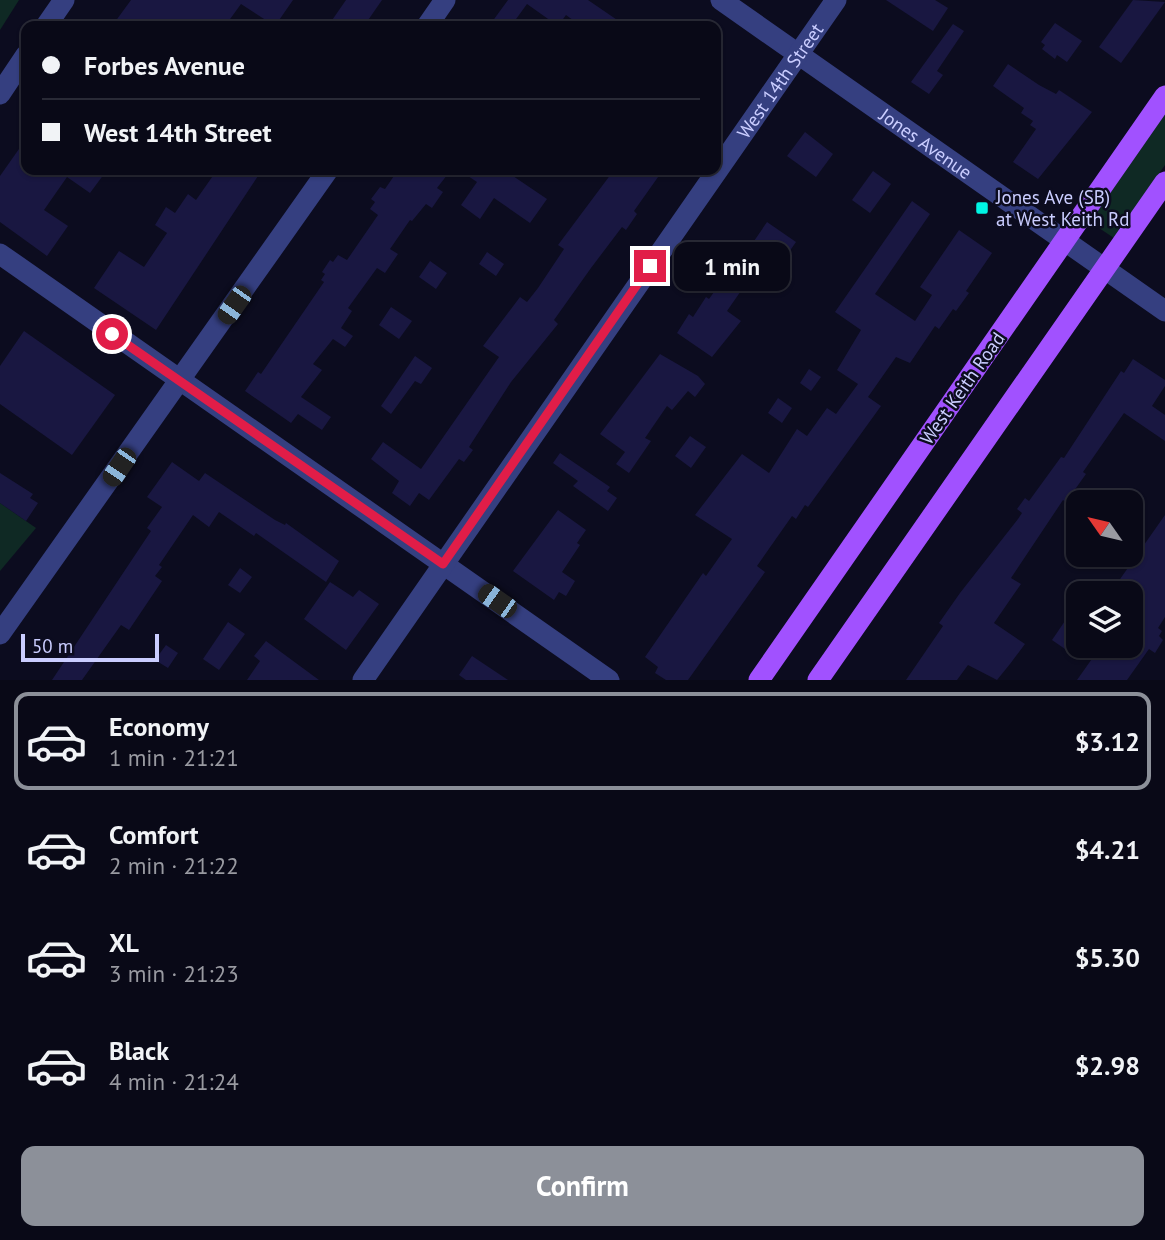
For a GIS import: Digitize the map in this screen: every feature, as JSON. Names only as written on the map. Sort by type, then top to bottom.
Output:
[{"type":"main road","name":"West Keith Road","points":[[759,680],[1165,96]]},
{"type":"main road","points":[[818,680],[1165,182]]},
{"type":"street","points":[[49,21],[64,0]]},
{"type":"street","points":[[430,21],[445,0]]},
{"type":"street","name":"Jones Avenue","points":[[721,0],[1165,311]]},
{"type":"street","name":"West 14th Street","points":[[721,165],[836,0]]},
{"type":"street","points":[[0,94],[21,62]]},
{"type":"street","points":[[0,634],[324,175]]},
{"type":"street","name":"West 14th Street","points":[[363,680],[714,175]]},
{"type":"street","points":[[0,254],[179,382],[609,680]]},
{"type":"green space","points":[[0,0],[19,0],[0,30]]},
{"type":"green space","points":[[1165,114],[1165,165],[1114,238],[1090,222]]},
{"type":"green space","points":[[0,503],[36,528],[0,571]]},
{"type":"building","points":[[131,0],[293,0],[278,21],[267,21],[241,4],[229,21],[116,21]]},
{"type":"building","points":[[346,0],[382,0],[367,21],[331,21]]},
{"type":"building","points":[[508,0],[588,0],[619,21],[574,21],[566,15],[562,21],[551,21],[527,4],[515,21],[493,21]]},
{"type":"building","points":[[886,0],[935,0],[948,8],[933,31]]},
{"type":"building","points":[[1133,0],[1165,2],[1121,63],[1099,47]]},
{"type":"building","points":[[1055,23],[1082,41],[1067,62],[1057,55],[1055,59],[1042,49],[1045,45],[1041,42]]},
{"type":"building","points":[[953,24],[964,31],[937,71],[943,75],[929,94],[911,82]]},
{"type":"building","points":[[1008,64],[1039,85],[1056,94],[1059,90],[1092,112],[1038,179],[1013,162],[1036,129],[1030,125],[1033,121],[1021,113],[1024,108],[993,86]]},
{"type":"building","points":[[805,132],[833,154],[816,177],[787,156]]},
{"type":"building","points":[[21,146],[21,175],[103,175],[90,193],[67,177],[44,210],[68,226],[47,256],[0,222],[0,176]]},
{"type":"building","points":[[873,171],[891,184],[870,213],[852,200]]},
{"type":"building","points":[[214,175],[259,175],[156,330],[94,288],[119,251],[144,267],[167,233],[155,225],[166,207],[175,213],[188,194],[196,200]]},
{"type":"building","points":[[395,175],[447,175],[437,188],[443,192],[432,208],[426,204],[412,221],[410,220],[390,249],[398,254],[385,273],[377,268],[348,308],[352,311],[341,328],[353,336],[345,347],[333,339],[313,364],[322,370],[301,397],[331,417],[322,430],[298,414],[291,423],[245,391],[258,372],[261,374],[324,282],[321,280],[325,274],[322,272],[330,260],[333,262],[338,255],[347,260],[378,215],[370,209],[375,202],[371,199],[380,187],[385,189]]},
{"type":"building","points":[[466,175],[514,175],[547,199],[530,223],[494,198],[480,219],[461,205],[477,182]]},
{"type":"building","points":[[610,175],[659,175],[634,211],[637,214],[626,230],[622,227],[554,320],[558,324],[511,382],[469,447],[473,450],[464,462],[459,459],[429,500],[419,493],[410,506],[392,493],[399,481],[371,459],[383,442],[421,469],[499,357],[483,346],[520,297],[527,302],[538,288],[564,249],[558,245]]},
{"type":"building","points":[[912,201],[930,214],[875,294],[915,321],[932,295],[920,287],[959,230],[992,253],[956,311],[953,309],[939,329],[935,326],[910,363],[896,357],[868,397],[881,406],[808,507],[805,505],[796,519],[792,516],[757,566],[765,572],[688,680],[666,680],[655,673],[658,667],[645,657],[703,573],[706,576],[732,539],[695,515],[742,454],[769,473],[797,429],[807,436],[827,408],[836,414],[858,384],[837,370],[861,330],[835,312]]},
{"type":"building","points":[[767,222],[796,242],[782,262],[768,252],[727,311],[741,321],[712,357],[677,333],[689,314],[693,317],[736,261],[739,263]]},
{"type":"building","points":[[487,252],[504,264],[496,276],[479,264]]},
{"type":"building","points":[[430,261],[447,273],[436,289],[419,277]]},
{"type":"building","points":[[391,307],[412,321],[399,339],[379,325]]},
{"type":"building","points":[[24,331],[115,395],[72,455],[0,404],[0,366]]},
{"type":"building","points":[[660,354],[698,376],[705,384],[695,397],[688,391],[672,410],[667,406],[645,438],[651,441],[629,473],[616,464],[625,452],[600,434]]},
{"type":"building","points":[[415,356],[432,368],[421,384],[415,381],[391,414],[381,406]]},
{"type":"building","points":[[1133,359],[1165,380],[1165,386],[1152,406],[1165,415],[1165,441],[1124,413],[1083,472],[1086,474],[1075,490],[1066,490],[1066,502],[1063,500],[1011,578],[1021,584],[994,623],[1025,644],[997,680],[968,665],[957,680],[906,680],[943,626],[939,623],[1022,513],[1017,509],[1025,498],[1029,501],[1061,457],[1064,458],[1121,371],[1124,373]]},
{"type":"building","points":[[809,369],[821,377],[811,391],[800,383]]},
{"type":"building","points":[[778,398],[792,408],[782,423],[768,413]]},
{"type":"building","points":[[690,436],[706,447],[691,468],[675,456]]},
{"type":"building","points":[[560,453],[610,487],[607,491],[617,498],[608,511],[573,486],[578,481],[553,463]]},
{"type":"building","points":[[172,462],[199,481],[205,473],[275,520],[285,525],[286,523],[339,561],[326,582],[256,533],[254,536],[219,512],[209,527],[193,515],[159,565],[162,567],[155,576],[162,581],[129,630],[121,625],[82,680],[52,680],[151,531],[147,528],[162,507],[147,497]]},
{"type":"building","points":[[0,473],[33,494],[30,498],[38,503],[26,521],[0,503]]},
{"type":"building","points":[[558,510],[586,530],[577,543],[580,545],[562,572],[575,581],[566,596],[559,592],[554,600],[513,571]]},
{"type":"building","points":[[1165,515],[1165,617],[1158,628],[1162,631],[1159,636],[1163,640],[1155,653],[1149,649],[1143,657],[1143,581],[1119,581],[1129,567],[1143,567],[1143,546]]},
{"type":"building","points":[[240,568],[252,577],[240,593],[228,585]]},
{"type":"building","points":[[330,582],[353,597],[359,590],[379,604],[346,650],[304,619]]},
{"type":"building","points":[[1065,621],[1066,650],[1052,640]]},
{"type":"building","points":[[228,622],[245,634],[219,670],[203,659]]},
{"type":"building","points":[[266,641],[319,680],[247,680],[260,661],[254,656]]},
{"type":"building","points":[[166,645],[178,653],[168,668],[155,660]]},
{"type":"building","points":[[472,656],[508,680],[466,680],[459,675]]},
{"type":"building","points":[[1093,658],[1143,658],[1127,680],[1077,680]]},
{"type":"place","name":"Jones Ave (SB) at West Keith Rd","points":[[982,208]]},
{"type":"route","points":[[112,334],[443,564],[650,266]]}]
